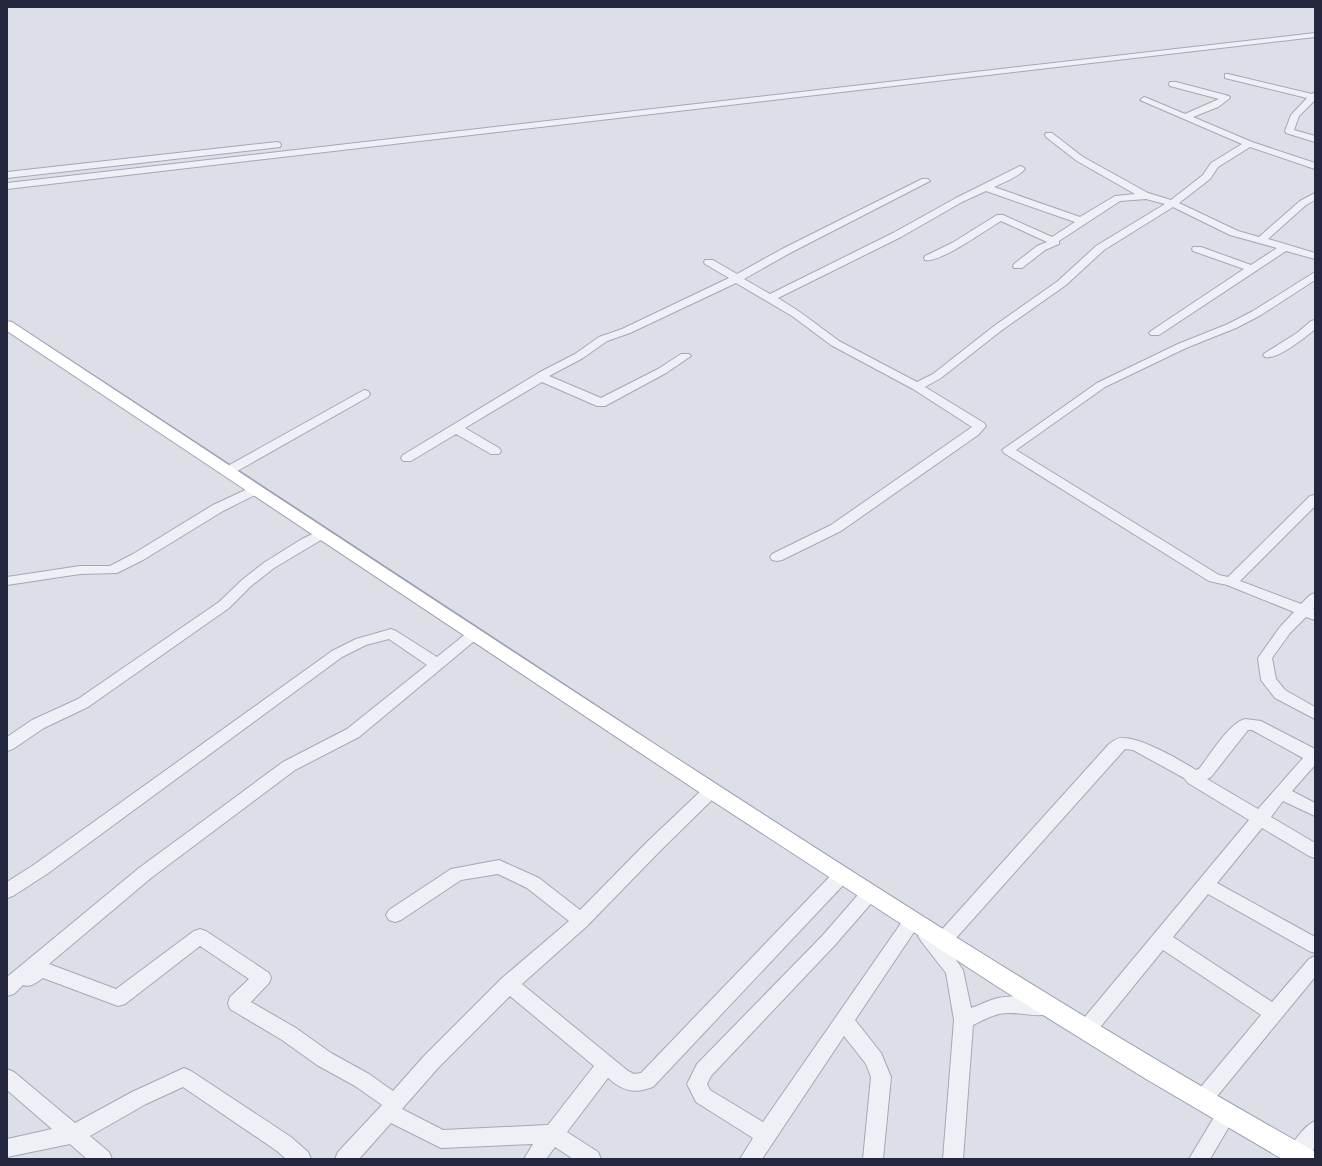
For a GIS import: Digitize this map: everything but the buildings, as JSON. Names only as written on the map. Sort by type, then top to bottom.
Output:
[{"type":"main road","points":[[7,326],[228,471],[254,490],[473,635],[869,894],[1050,1008],[1226,1115],[1300,1158]]},
{"type":"street","points":[[1060,55],[1315,26]]},
{"type":"street","points":[[7,186],[1315,35]]},
{"type":"street","points":[[1228,76],[1314,96]]},
{"type":"street","points":[[1173,84],[1226,98],[1186,117]]},
{"type":"street","points":[[1314,96],[1305,102],[1290,123],[1289,131],[1311,138],[1315,132]]},
{"type":"street","points":[[1144,100],[1249,144],[1315,166]]},
{"type":"street","points":[[1049,135],[1080,159],[1146,196]]},
{"type":"street","points":[[7,175],[288,144]]},
{"type":"street","points":[[917,387],[937,376],[998,328],[1062,283],[1100,248],[1172,204],[1207,176],[1214,165],[1249,144]]},
{"type":"street","points":[[770,298],[897,236],[959,200],[987,188],[1020,169]]},
{"type":"street","points":[[407,458],[544,374],[579,356],[603,339],[626,331],[738,278],[786,251],[925,181]]},
{"type":"street","points":[[987,188],[1081,221]]},
{"type":"street","points":[[1018,266],[1041,248],[1055,242],[1054,240],[1076,227],[1081,221],[1118,198],[1146,196],[1154,197],[1172,204],[1219,226],[1284,248],[1314,254]]},
{"type":"street","points":[[1261,240],[1303,203],[1315,196]]},
{"type":"street","points":[[930,258],[956,245],[1000,217],[1054,240]]},
{"type":"street","points":[[1197,248],[1253,269]]},
{"type":"street","points":[[1155,333],[1284,248]]},
{"type":"street","points":[[709,262],[796,314],[835,343],[917,387],[980,426],[974,432],[836,528],[777,557]]},
{"type":"street","points":[[1309,613],[1231,582],[1214,578],[1008,450],[1101,385],[1182,346],[1232,326],[1257,313],[1315,275]]},
{"type":"street","points":[[1269,355],[1301,335],[1315,323]]},
{"type":"street","points":[[541,377],[601,403],[662,371],[685,356]]},
{"type":"street","points":[[228,471],[364,394]]},
{"type":"street","points":[[454,428],[495,451]]},
{"type":"street","points":[[7,581],[80,570],[112,570],[138,557],[218,508],[254,490]]},
{"type":"street","points":[[1231,582],[1315,498]]},
{"type":"street","points":[[7,745],[38,724],[83,703],[224,605],[243,585],[282,556],[321,534]]},
{"type":"street","points":[[1315,598],[1309,613],[1285,630],[1265,658],[1269,680],[1280,694],[1315,714]]},
{"type":"street","points":[[7,891],[41,869],[338,654],[361,642],[391,634],[437,664]]},
{"type":"street","points":[[7,988],[152,868],[289,766],[353,734],[473,635]]},
{"type":"street","points":[[1086,1030],[1207,885],[1281,793],[1314,756],[1256,725],[1245,724],[1238,730],[1205,773],[1194,779]]},
{"type":"street","points":[[943,941],[1115,748],[1122,743],[1136,745],[1190,774],[1194,779],[1315,851]]},
{"type":"street","points":[[345,1159],[431,1062],[509,984],[581,921],[654,846],[711,791]]},
{"type":"street","points":[[1281,793],[1315,810]]},
{"type":"street","points":[[394,915],[457,874],[499,867],[533,883],[581,921]]},
{"type":"street","points":[[509,984],[621,1077],[633,1083],[646,1081],[842,876]]},
{"type":"street","points":[[1207,885],[1315,946]]},
{"type":"street","points":[[766,1135],[703,1096],[697,1084],[704,1070],[829,940],[869,894]]},
{"type":"street","points":[[750,1159],[844,1021],[916,924],[938,948],[954,970],[964,1020],[953,1159]]},
{"type":"street","points":[[7,994],[41,969],[118,998],[200,936],[262,978],[237,1003],[289,1034],[324,1059],[362,1080],[392,1107],[441,1139],[552,1134],[591,1159]]},
{"type":"street","points":[[1161,939],[1274,1013]]},
{"type":"street","points":[[1202,1100],[1315,964]]},
{"type":"street","points":[[964,1020],[998,1006],[1016,1005],[1050,1008]]},
{"type":"street","points":[[844,1021],[874,1059],[881,1077],[873,1159]]},
{"type":"street","points":[[534,1159],[606,1065]]},
{"type":"street","points":[[7,1148],[74,1134],[139,1098],[184,1077],[284,1144],[301,1159]]},
{"type":"street","points":[[7,1078],[102,1159]]},
{"type":"street","points":[[1199,1159],[1226,1115]]},
{"type":"street","points":[[1300,1158],[1315,1130]]}]
